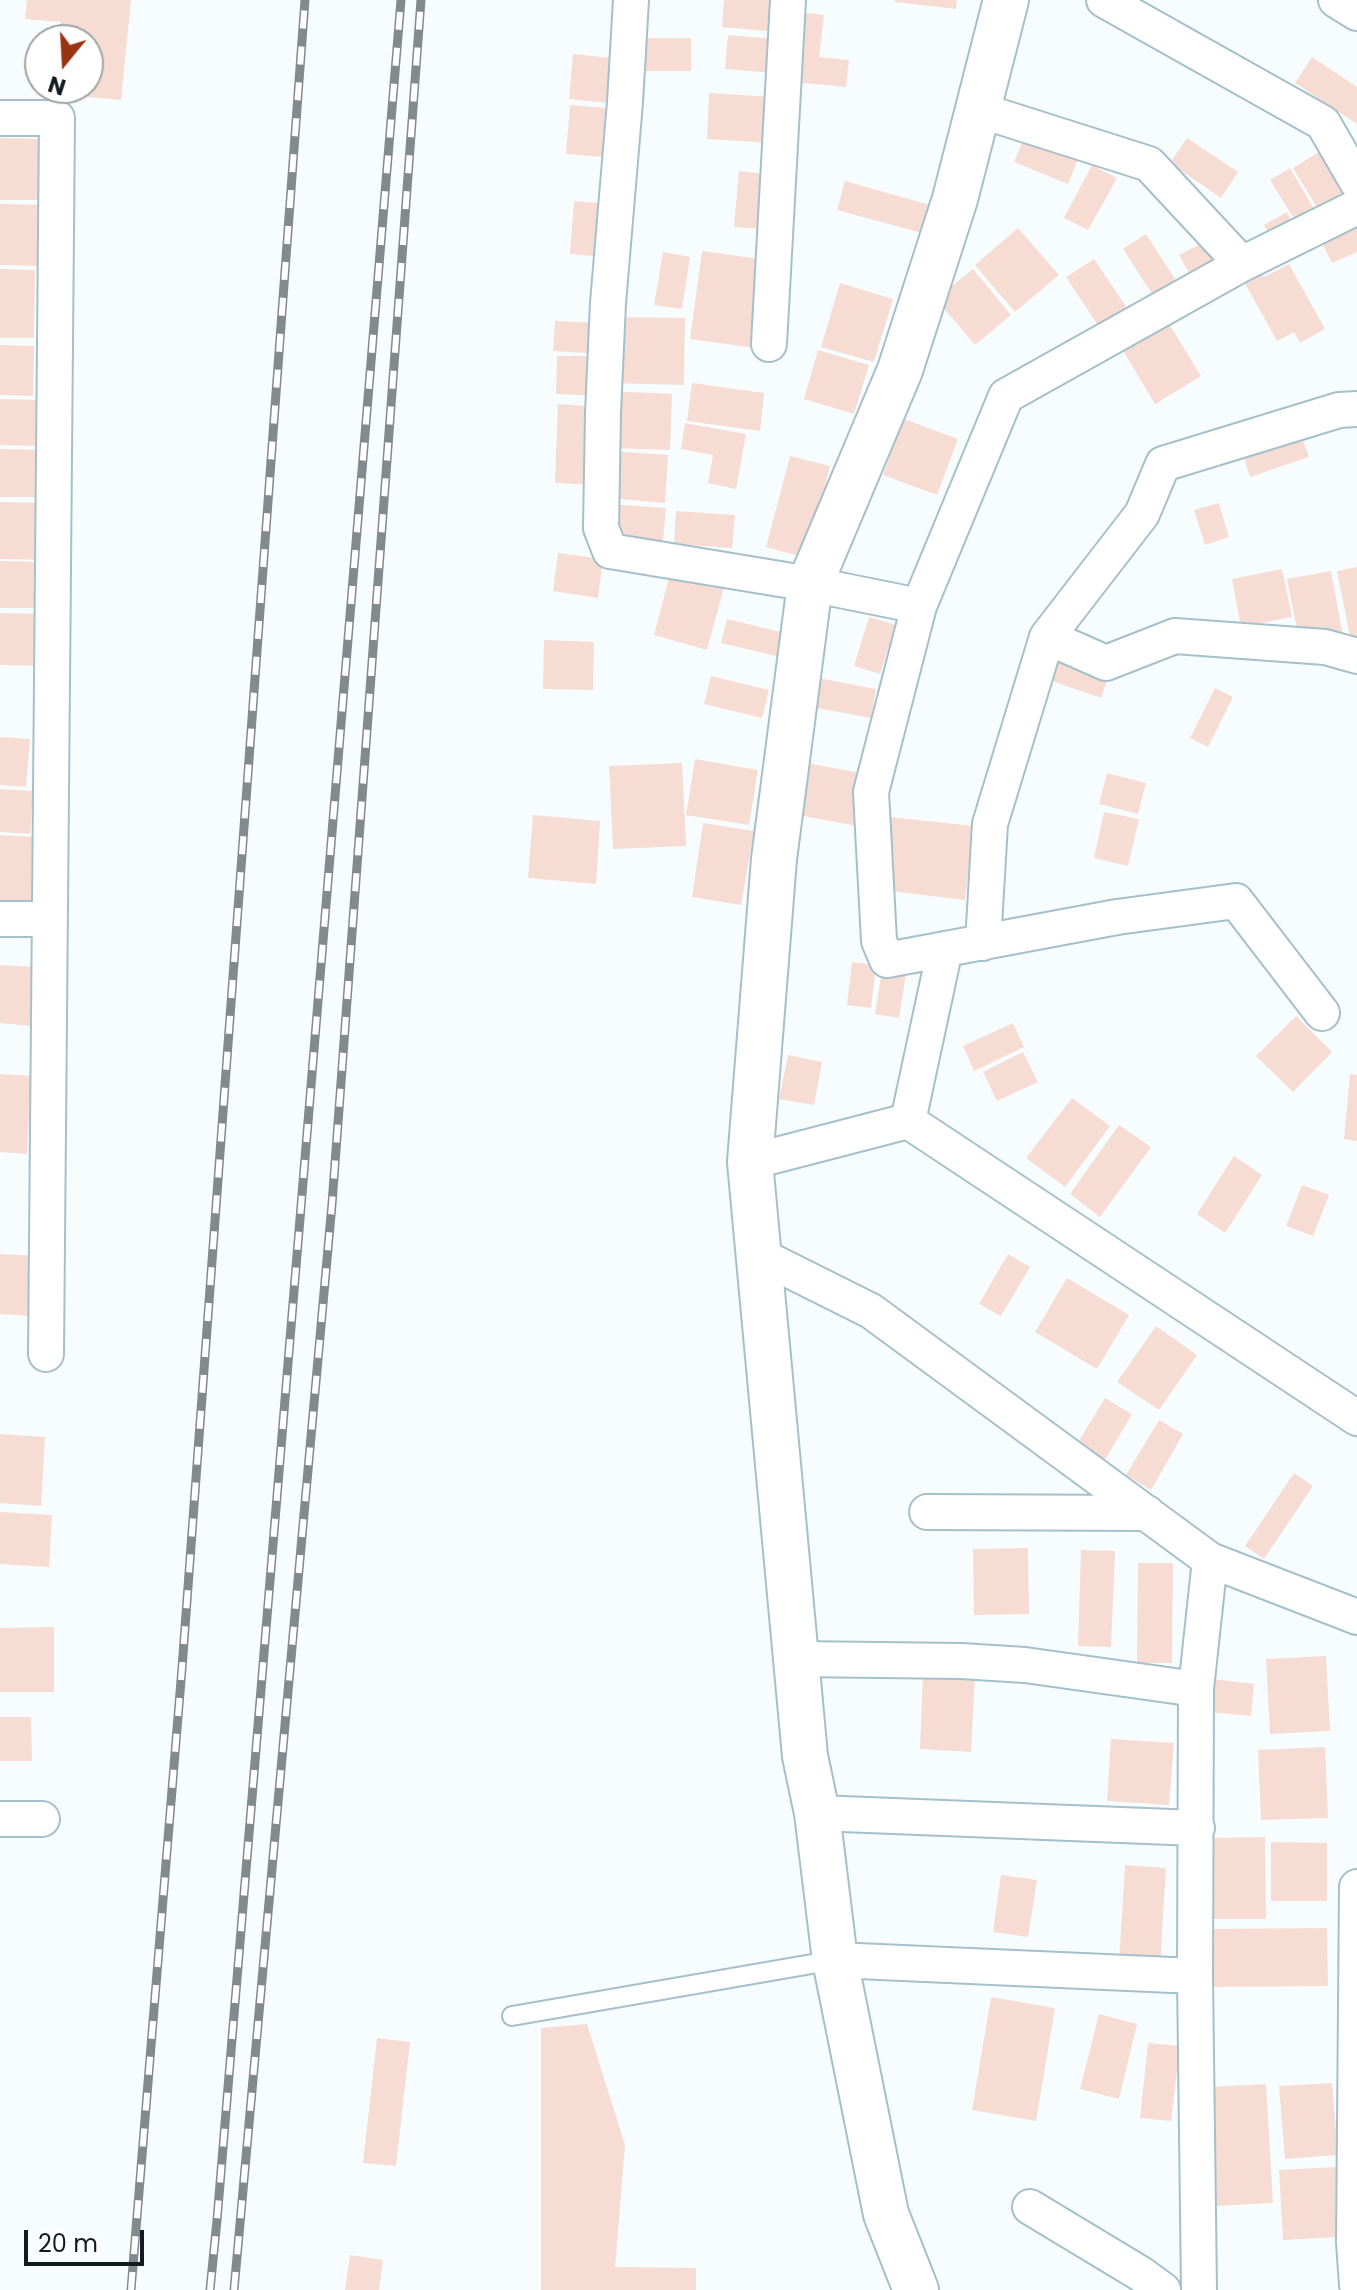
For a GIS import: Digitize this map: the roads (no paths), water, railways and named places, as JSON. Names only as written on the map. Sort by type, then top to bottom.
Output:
[{"type":"street","points":[[631,0],[608,303],[601,528],[610,551],[810,584],[919,606]]},
{"type":"street","points":[[769,344],[788,0]]},
{"type":"street","points":[[916,2290],[886,2214],[835,1960],[817,1813],[805,1756],[750,1162],[774,859],[810,584],[900,370],[955,199],[1006,0]]},
{"type":"street","points":[[1104,0],[1323,123],[1357,182]]},
{"type":"street","points":[[1336,0],[1357,13]]},
{"type":"street","points":[[979,110],[1149,164],[1242,264]]},
{"type":"street","points":[[0,118],[57,118],[46,1354]]},
{"type":"street","points":[[1322,1013],[1236,901],[1117,917],[887,960],[879,941],[871,792],[919,606],[1006,396],[1242,264],[1357,207]]},
{"type":"street","points":[[983,943],[990,824],[1047,637],[1142,514],[1163,464],[1339,410],[1357,409]]},
{"type":"street","points":[[1047,637],[1106,663],[1175,636],[1325,647],[1357,656]]},
{"type":"street","points":[[0,919],[49,919]]},
{"type":"street","points":[[908,1121],[945,949]]},
{"type":"street","points":[[750,1162],[908,1121],[1357,1418]]},
{"type":"street","points":[[759,1255],[871,1311],[1210,1560],[1357,1617]]},
{"type":"street","points":[[927,1512],[1147,1513]]},
{"type":"street","points":[[1199,2290],[1195,1976],[1196,1689],[1210,1560]]},
{"type":"street","points":[[796,1659],[1009,1664],[1196,1689]]},
{"type":"street","points":[[817,1813],[1197,1828]]},
{"type":"street","points":[[0,1819],[42,1819]]},
{"type":"street","points":[[1357,1887],[1354,2242],[1357,2285]]},
{"type":"street","points":[[835,1960],[1195,1976]]},
{"type":"street","points":[[1030,2207],[1163,2290]]},
{"type":"lane","points":[[512,2016],[835,1960]]},
{"type":"railway","points":[[131,2290],[182,1668],[305,0]]},
{"type":"railway","points":[[210,2290],[401,0]]},
{"type":"railway","points":[[234,2290],[332,1204],[421,0]]}]
